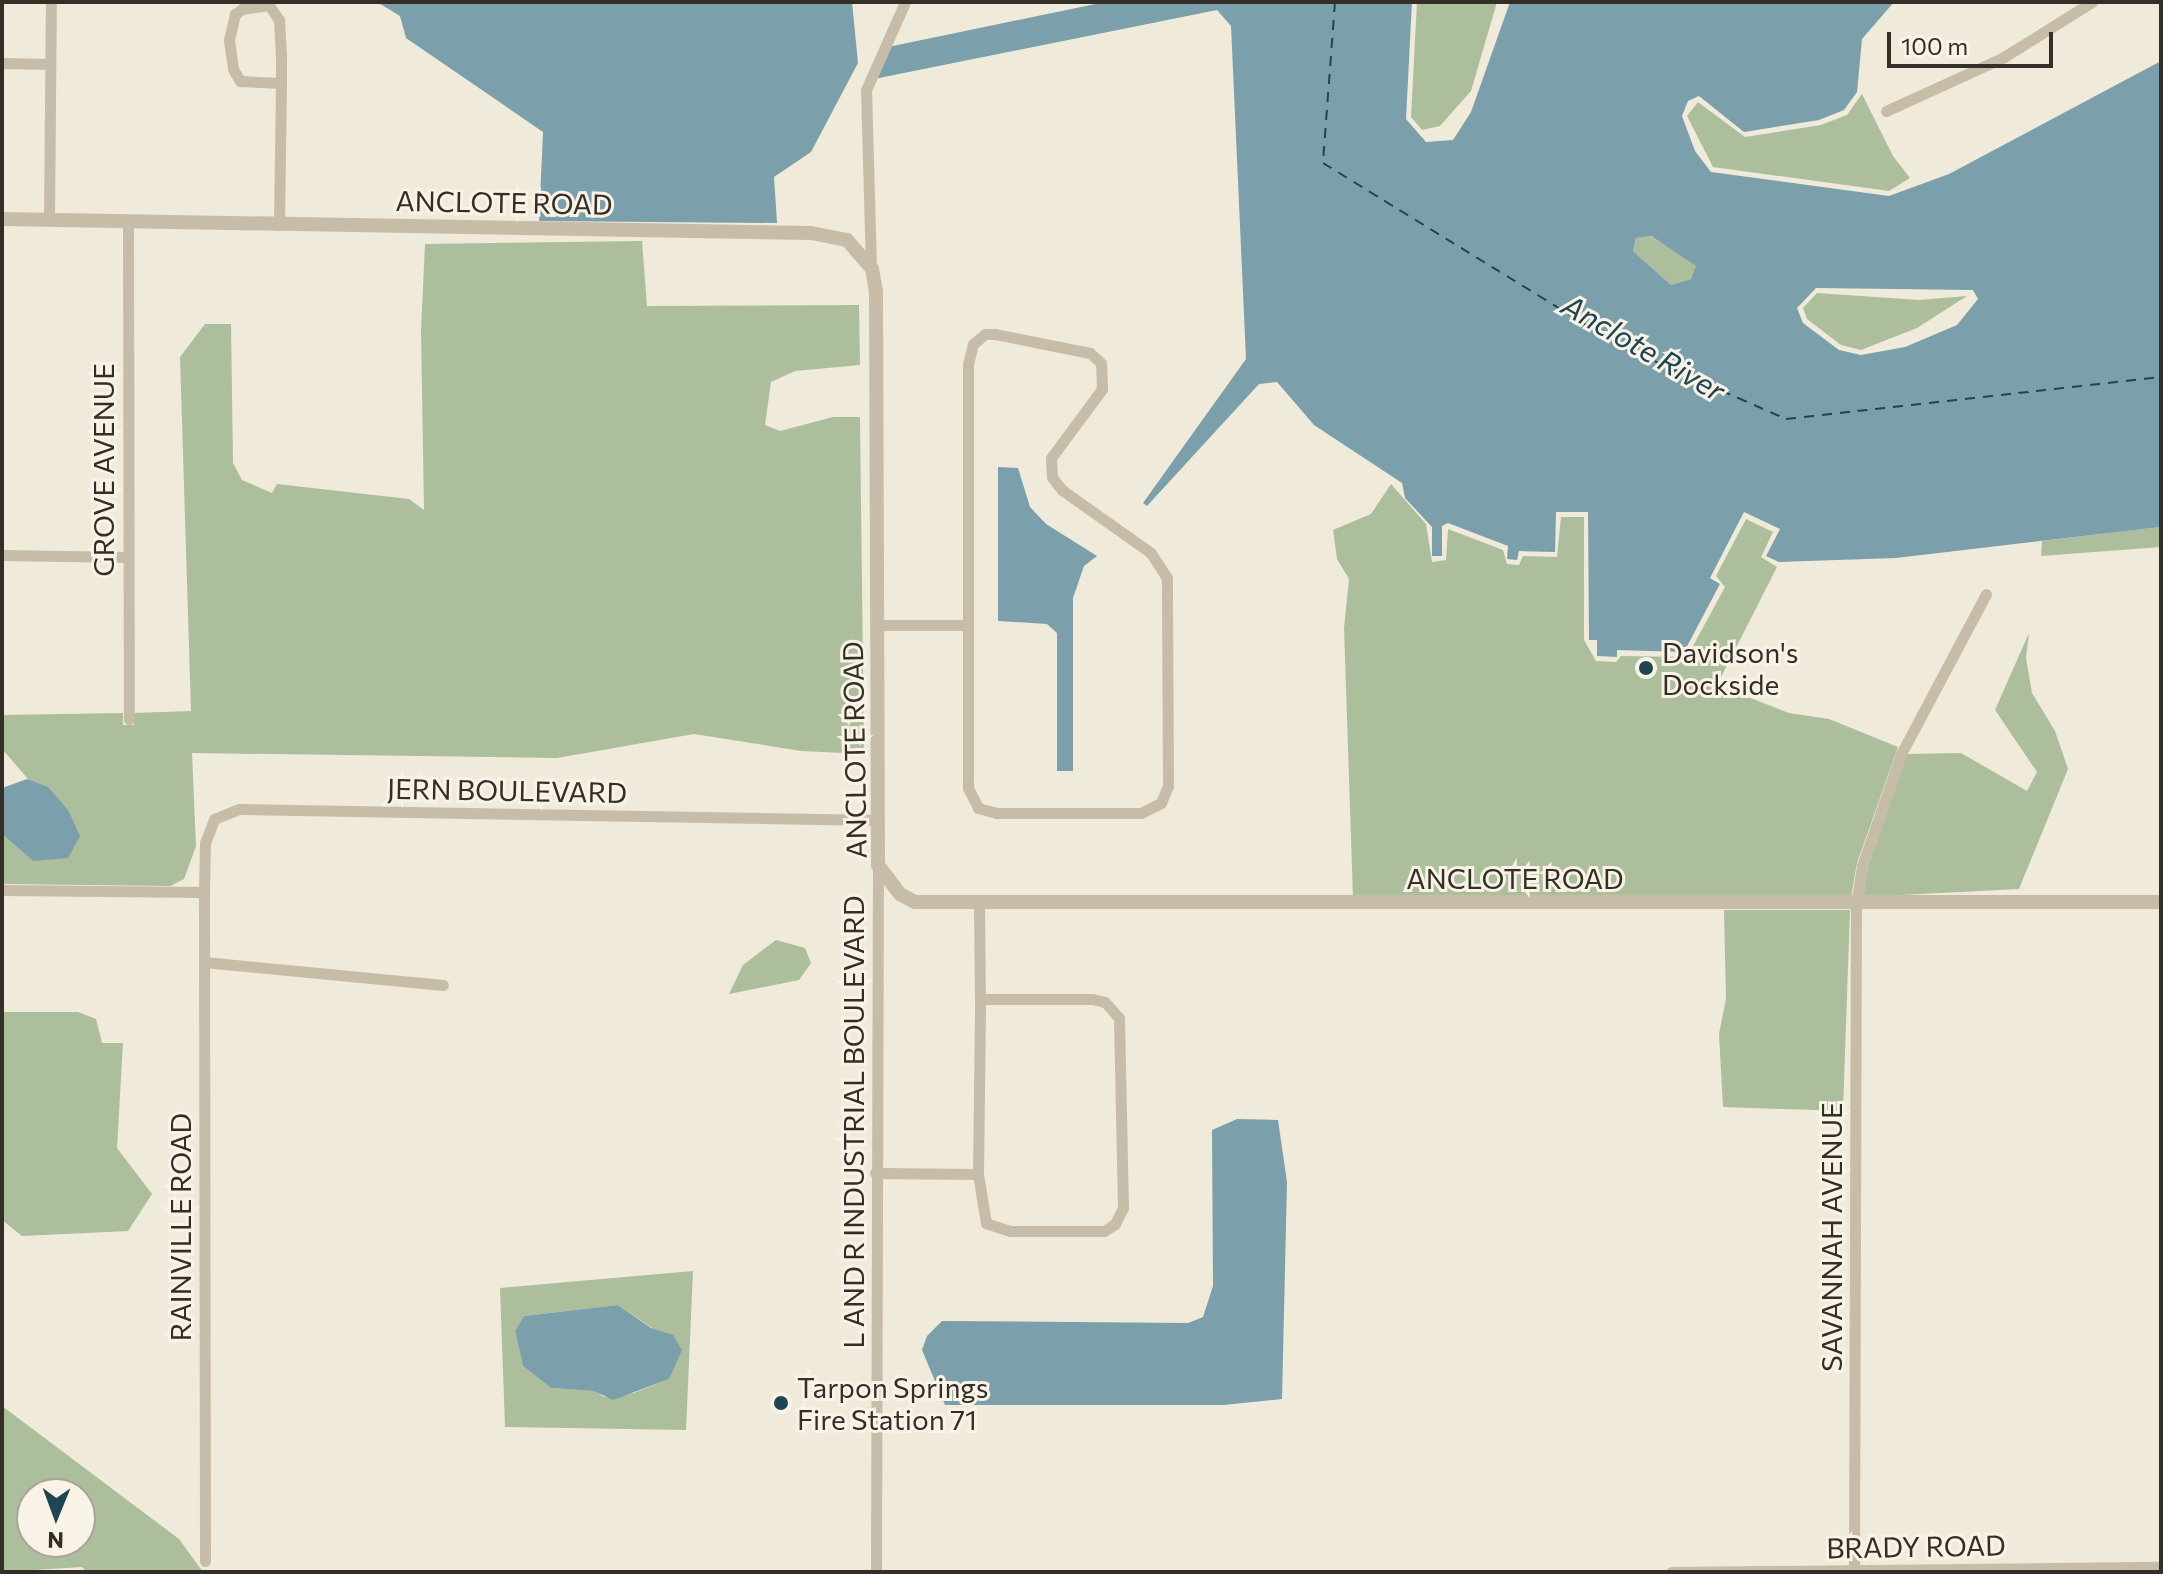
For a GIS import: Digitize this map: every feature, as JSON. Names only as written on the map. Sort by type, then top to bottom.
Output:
[{"type":"street","points":[[49,220],[51,2]]},
{"type":"street","points":[[872,269],[866,90],[884,42],[905,2]]},
{"type":"street","points":[[1886,111],[2004,57],[2092,2]]},
{"type":"street","points":[[279,225],[281,83],[279,20],[269,5],[242,9],[235,14],[229,40],[233,69],[240,81],[281,83]]},
{"type":"street","points":[[2,63],[50,64]]},
{"type":"street","name":"ANCLOTE ROAD","points":[[2,219],[811,233],[847,240],[872,269],[878,865],[900,894],[915,902],[979,906],[2161,902]]},
{"type":"street","name":"GROVE AVENUE","points":[[128,221],[129,719]]},
{"type":"street","points":[[985,334],[995,334],[1090,353],[1101,363],[1102,389],[1050,465],[1062,490],[1145,547],[1167,578],[1168,786],[1154,811],[997,813],[978,808],[968,788],[968,625],[968,364],[973,344],[985,334]]},
{"type":"street","points":[[2,555],[127,557]]},
{"type":"street","name":"SAVANNAH AVENUE","points":[[1854,1570],[1856,904],[1862,866],[1901,754],[1986,594]]},
{"type":"street","points":[[877,625],[968,625]]},
{"type":"street","name":"JERN BOULEVARD","points":[[204,892],[205,843],[214,819],[239,809],[877,820]]},
{"type":"street","name":"L AND R INDUSTRIAL BOULEVARD","points":[[876,1572],[878,865]]},
{"type":"street","points":[[2,890],[204,892]]},
{"type":"street","name":"RAINVILLE ROAD","points":[[204,892],[205,1561]]},
{"type":"street","points":[[979,906],[978,1174],[982,1215],[995,1228],[1104,1231],[1115,1224],[1123,1208],[1120,1030],[1113,1008],[1092,999],[980,999]]},
{"type":"street","points":[[204,962],[443,985]]},
{"type":"street","points":[[875,1173],[978,1174]]},
{"type":"street","name":"BRADY ROAD","points":[[1671,1572],[2161,1567]]},
{"type":"green space","points":[[1417,2],[1497,2],[1471,91],[1440,126],[1422,130],[1411,117]]},
{"type":"green space","points":[[1862,94],[1893,156],[1910,178],[1889,191],[1713,167],[1687,116],[1698,102],[1745,137],[1821,125],[1847,115]]},
{"type":"green space","points":[[1650,236],[1697,265],[1691,279],[1671,285],[1633,251],[1636,238]]},
{"type":"green space","points":[[642,241],[647,306],[859,305],[860,365],[795,371],[771,382],[765,425],[780,431],[833,417],[860,417],[864,754],[801,751],[694,734],[557,758],[192,753],[196,846],[184,879],[170,886],[2,884],[2,834],[33,861],[28,779],[2,749],[2,715],[123,713],[123,725],[134,725],[134,713],[191,711],[180,357],[205,324],[231,324],[233,463],[242,480],[272,493],[277,484],[409,499],[424,510],[421,330],[425,244]]},
{"type":"green space","points":[[1817,293],[1919,300],[1967,296],[1917,328],[1861,350],[1841,345],[1807,319],[1803,308]]},
{"type":"green space","points":[[1391,484],[1426,524],[1432,562],[1446,560],[1448,529],[1503,550],[1507,564],[1519,565],[1523,556],[1557,557],[1561,517],[1584,517],[1584,640],[1596,661],[1616,662],[1621,656],[1687,657],[1725,587],[1716,576],[1746,519],[1773,532],[1761,557],[1777,567],[1717,685],[1789,713],[1829,719],[1898,747],[1857,863],[1851,897],[1353,898],[1344,628],[1349,579],[1337,559],[1333,530],[1371,514]]},
{"type":"green space","points":[[2161,527],[2161,547],[2041,556],[2042,541]]},
{"type":"green space","points":[[2029,633],[2026,658],[2032,693],[2055,731],[2068,769],[2019,889],[1863,897],[1868,867],[1907,754],[1961,753],[2027,791],[2037,772],[1995,710]]},
{"type":"green space","points":[[1724,910],[1850,910],[1843,1111],[1723,1107],[1719,1034],[1726,999]]},
{"type":"green space","points":[[776,940],[805,948],[811,963],[799,980],[729,994],[743,965]]},
{"type":"green space","points":[[2,1012],[78,1012],[96,1019],[102,1043],[123,1043],[117,1148],[152,1194],[128,1231],[22,1236],[2,1220]]},
{"type":"green space","points":[[693,1271],[686,1430],[505,1427],[500,1288]],"holes":[[[618,1305],[658,1332],[669,1379],[634,1393],[604,1397],[595,1391],[551,1388],[523,1366],[515,1331],[524,1316]]]},
{"type":"green space","points":[[2,1406],[179,1539],[203,1572],[87,1572],[82,1567],[2,1572]]},
{"type":"water","points":[[377,2],[852,2],[858,63],[811,152],[774,177],[777,223],[539,221],[543,132],[406,38],[400,16]]},
{"type":"water","name":"Anclote River","points":[[1105,2],[1412,2],[1406,119],[1426,142],[1453,140],[1471,112],[1510,2],[1894,2],[1862,39],[1857,92],[1844,110],[1819,120],[1744,132],[1699,96],[1688,101],[1682,116],[1695,151],[1711,172],[1889,196],[1949,174],[2161,61],[2161,527],[1896,558],[1779,562],[1766,556],[1780,529],[1744,512],[1710,578],[1720,584],[1684,652],[1617,650],[1617,657],[1597,656],[1597,640],[1589,640],[1588,512],[1556,512],[1555,552],[1519,551],[1517,560],[1507,559],[1508,546],[1448,523],[1442,526],[1442,556],[1432,556],[1432,527],[1405,498],[1402,483],[1314,425],[1277,382],[1259,384],[1147,506],[1143,503],[1246,359],[1231,26],[1217,10],[874,79],[888,47]],"holes":[[[1651,236],[1696,266],[1691,279],[1671,285],[1633,251],[1636,238]],[[1816,288],[1973,290],[1978,299],[1957,325],[1905,347],[1861,355],[1839,350],[1803,323],[1797,308]]]},
{"type":"water","points":[[998,467],[1018,468],[1030,507],[1046,524],[1097,556],[1084,566],[1073,598],[1073,771],[1057,771],[1057,633],[1047,624],[998,621]]},
{"type":"water","points":[[27,779],[48,787],[68,810],[80,836],[68,858],[33,861],[2,834],[2,788]]},
{"type":"water","points":[[1237,1119],[1278,1120],[1287,1182],[1282,1399],[1224,1405],[945,1405],[922,1350],[927,1336],[942,1321],[1188,1323],[1203,1317],[1213,1286],[1212,1130]]},
{"type":"water","points":[[618,1305],[651,1328],[673,1335],[682,1350],[669,1379],[613,1400],[594,1391],[551,1388],[523,1366],[515,1331],[524,1316]]},
{"type":"ferry route","points":[[1335,2],[1323,163],[1622,347],[1786,419],[2161,377]]},
{"type":"place","name":"Davidson's Dockside","points":[[1646,668]]},
{"type":"place","name":"Tarpon Springs Fire Station 71","points":[[781,1403]]}]
